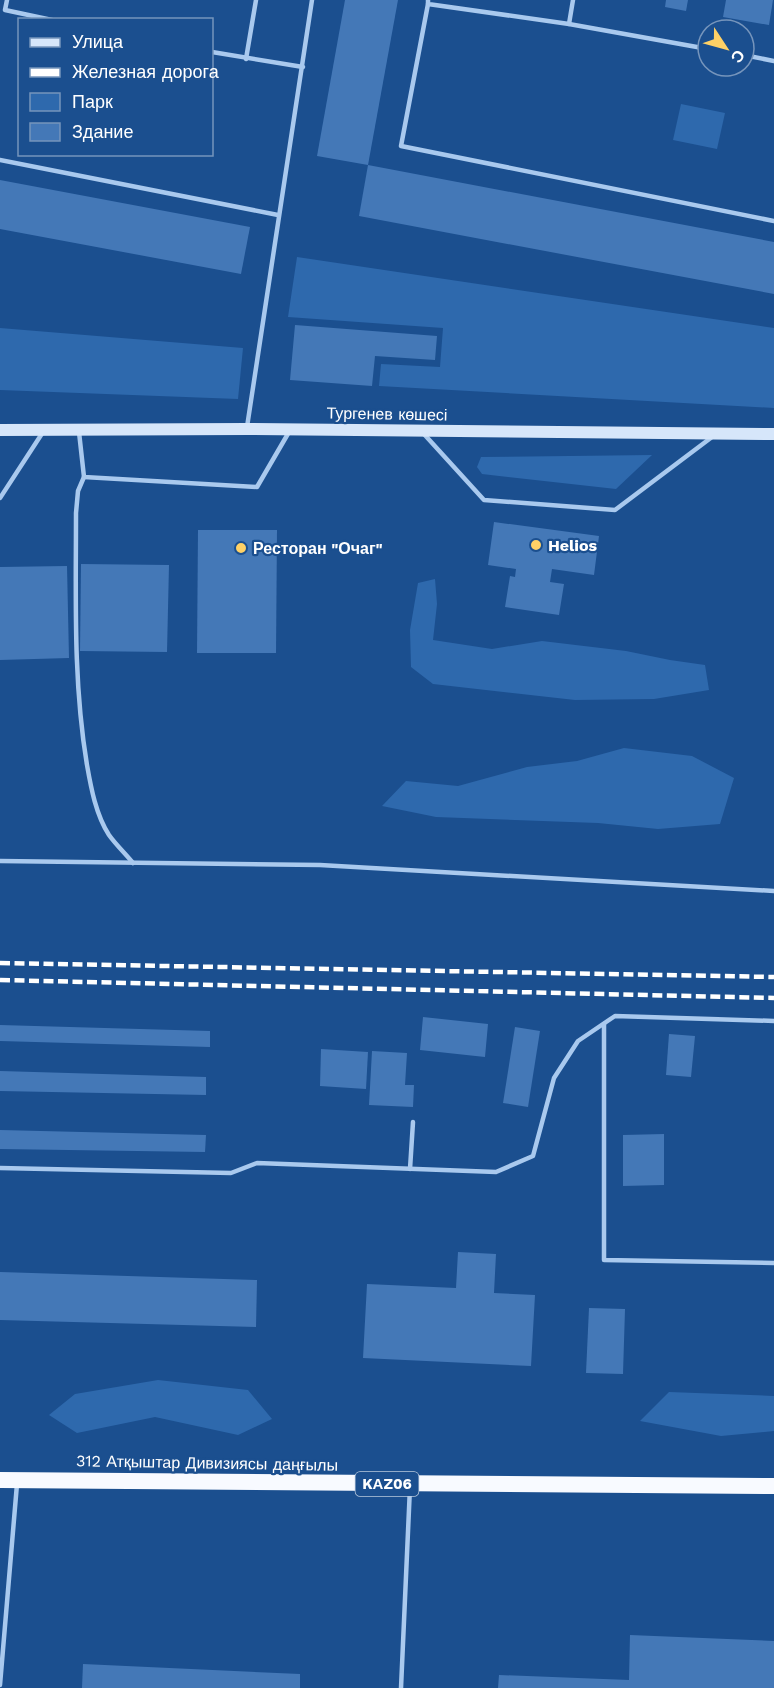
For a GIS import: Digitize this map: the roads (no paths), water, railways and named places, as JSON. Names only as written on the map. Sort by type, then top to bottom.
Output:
[{"type":"highway","name":"312 Атқыштар Дивизиясы даңғылы","points":[[0,1480],[774,1486]]},
{"type":"main road","name":"Тургенев көшесі","points":[[0,430],[291,429],[774,434]]},
{"type":"lane","points":[[8,0],[2,9],[43,18]]},
{"type":"lane","points":[[246,59],[256,0]]},
{"type":"lane","points":[[247,429],[312,0]]},
{"type":"lane","points":[[569,24],[573,0]]},
{"type":"lane","points":[[696,47],[428,2],[401,146],[774,220]]},
{"type":"lane","points":[[213,52],[303,67]]},
{"type":"lane","points":[[756,57],[774,61]]},
{"type":"lane","points":[[0,160],[278,215]]},
{"type":"lane","points":[[0,498],[45,429]]},
{"type":"lane","points":[[79,429],[84,477],[78,491],[75,513],[76,663],[80,724],[92,790],[99,812],[109,834],[133,863]]},
{"type":"lane","points":[[84,477],[257,487],[291,429]]},
{"type":"lane","points":[[421,431],[484,500],[615,510],[717,434]]},
{"type":"lane","points":[[0,861],[320,865],[774,891]]},
{"type":"lane","points":[[0,1168],[231,1173],[257,1163],[496,1172],[533,1156],[554,1078],[578,1041],[615,1016],[774,1021]]},
{"type":"lane","points":[[604,1024],[604,1260],[774,1263]]},
{"type":"lane","points":[[410,1169],[413,1122]]},
{"type":"lane","points":[[0,1685],[18,1479]]},
{"type":"lane","points":[[401,1688],[410,1484]]},
{"type":"railway","points":[[0,963],[774,977]]},
{"type":"railway","points":[[0,980],[774,998]]},
{"type":"place","name":"Helios","points":[[536,545]]},
{"type":"place","name":"Ресторан \"Очаг\"","points":[[241,548]]}]
